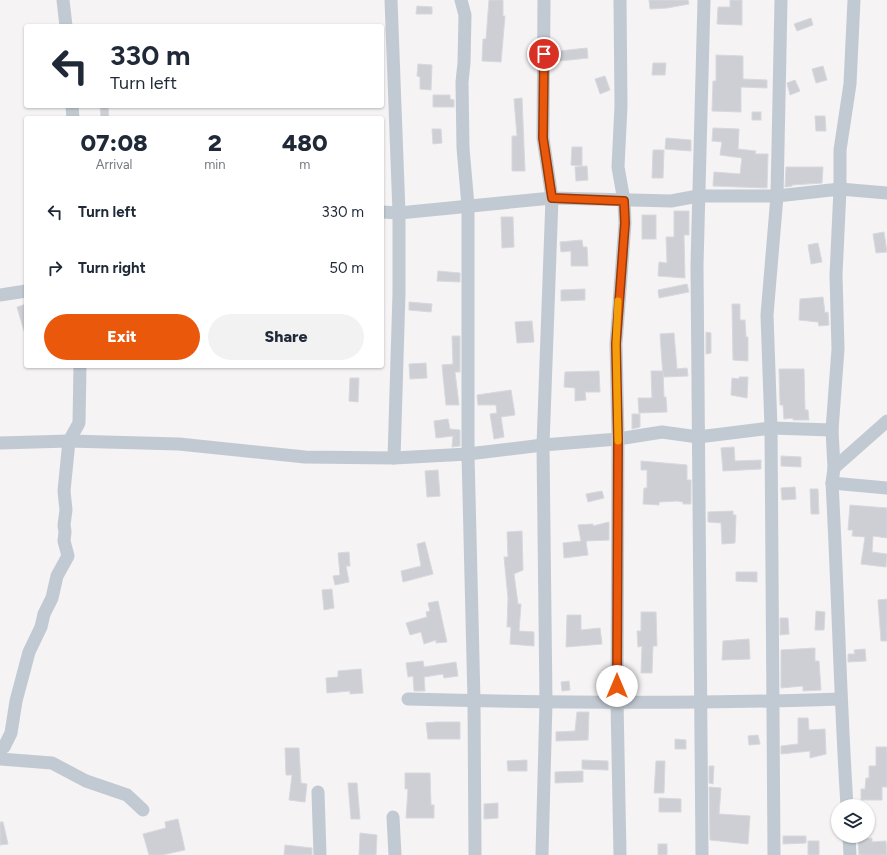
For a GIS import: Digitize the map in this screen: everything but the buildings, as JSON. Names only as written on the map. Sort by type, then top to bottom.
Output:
[{"type":"street","points":[[63,0],[66,24]]},
{"type":"street","points":[[391,0],[399,213],[399,293],[394,458]]},
{"type":"street","points":[[461,0],[465,15],[462,82],[463,148],[468,206],[468,454],[474,700],[475,855]]},
{"type":"street","points":[[542,855],[546,702],[543,445],[552,198],[543,138],[544,0]]},
{"type":"street","points":[[620,0],[621,99],[618,167],[624,201],[625,223],[616,344],[618,439],[617,701],[620,855]]},
{"type":"street","points":[[702,855],[699,701],[698,196],[704,0]]},
{"type":"street","points":[[774,855],[771,428],[767,315],[777,196],[781,0]]},
{"type":"street","points":[[847,799],[840,699],[838,579],[832,483],[834,468],[832,430],[838,349],[836,275],[840,189],[840,150],[850,84],[854,0]]},
{"type":"street","points":[[384,212],[399,213],[552,198],[671,201],[698,196],[777,196],[840,189],[887,193]]},
{"type":"street","points":[[0,295],[24,291]]},
{"type":"street","points":[[0,749],[4,747],[11,733],[16,701],[29,652],[41,627],[44,614],[52,598],[57,576],[68,556],[64,541],[66,532],[64,525],[66,510],[64,491],[69,441],[79,423],[80,368]]},
{"type":"street","points":[[834,468],[887,421]]},
{"type":"street","points":[[0,443],[69,441],[179,444],[305,458],[394,458],[468,454],[543,445],[618,439],[662,432],[698,437],[771,428],[832,430]]},
{"type":"street","points":[[832,483],[887,488]]},
{"type":"street","points":[[408,699],[546,702],[773,702],[840,699]]},
{"type":"street","points":[[0,759],[52,763],[86,780],[127,795],[144,810]]},
{"type":"street","points":[[318,792],[320,855]]},
{"type":"street","points":[[393,816],[395,855]]},
{"type":"street","points":[[849,843],[850,855]]},
{"type":"slow traffic","points":[[618,301],[616,344],[618,441]]},
{"type":"route","points":[[544,54],[543,138],[552,198],[624,201],[625,223],[616,344],[618,439],[617,686]]}]
